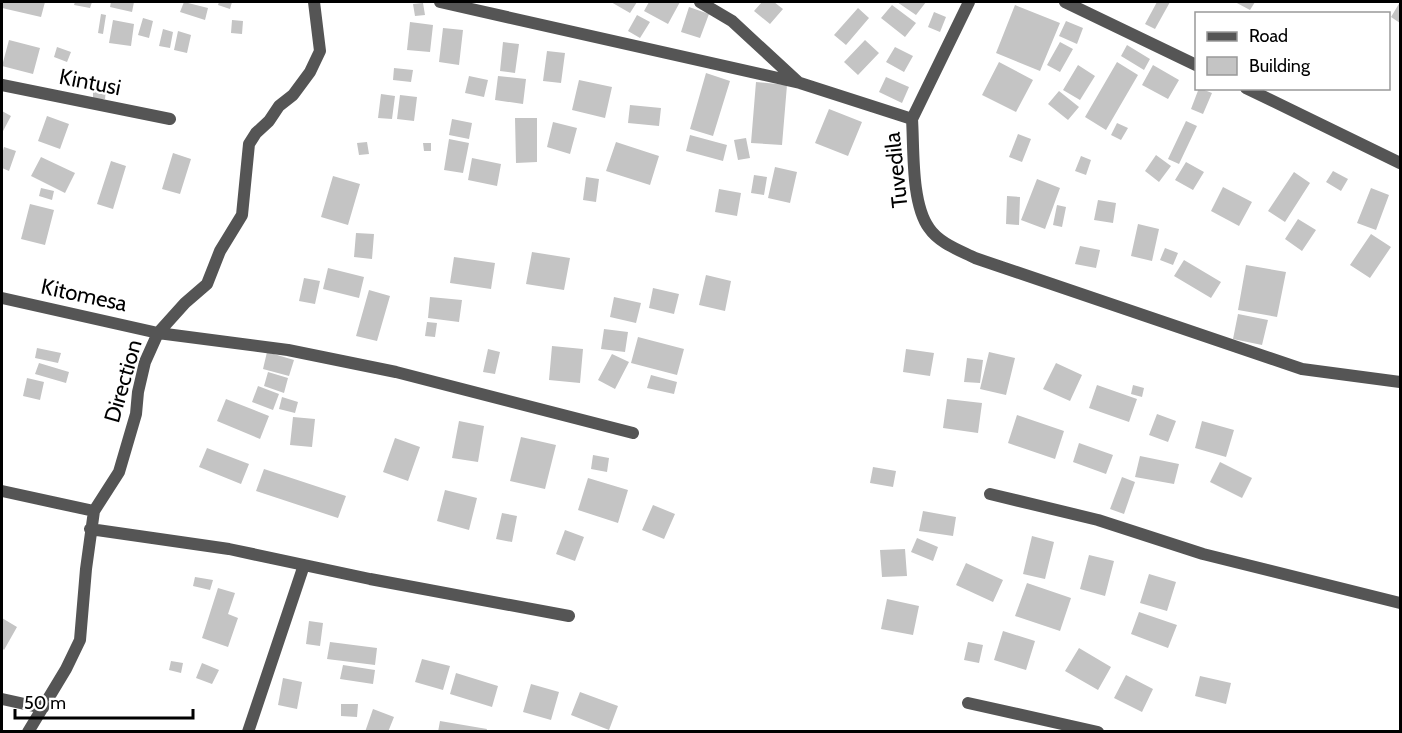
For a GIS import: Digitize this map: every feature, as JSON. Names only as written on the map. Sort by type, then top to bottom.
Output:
[{"type":"street","name":"Direction","points":[[28,732],[66,669],[80,640],[90,529],[94,511],[119,472],[136,414],[145,362],[158,333],[185,303],[207,284],[220,251],[242,215],[249,144],[256,132],[269,121],[279,106],[293,95],[310,72],[320,51],[314,2]]},
{"type":"street","name":"Tuvedila","points":[[440,2],[800,83],[912,119],[920,212],[929,229],[947,244],[975,258],[1302,369],[1401,382]]},
{"type":"street","points":[[699,2],[732,21],[800,83]]},
{"type":"street","points":[[912,119],[969,2]]},
{"type":"street","points":[[1065,2],[1195,64]]},
{"type":"street","name":"Kintusi","points":[[2,85],[170,119]]},
{"type":"street","points":[[1250,90],[1401,163]]},
{"type":"street","name":"Kitomesa","points":[[2,298],[158,333],[288,350],[396,372],[633,433]]},
{"type":"street","points":[[2,491],[94,511]]},
{"type":"street","points":[[990,494],[1098,520],[1203,554],[1401,603]]},
{"type":"street","points":[[90,529],[229,549],[569,615]]},
{"type":"street","points":[[248,732],[304,565]]},
{"type":"street","points":[[2,699],[43,708]]},
{"type":"street","points":[[968,703],[1098,732]]},
{"type":"building","points":[[2,2],[45,2],[41,17],[2,8]]},
{"type":"building","points":[[75,2],[92,2],[90,8],[74,5]]},
{"type":"building","points":[[111,2],[134,2],[132,12],[110,7]]},
{"type":"building","points":[[184,2],[208,8],[205,20],[180,12]]},
{"type":"building","points":[[219,2],[232,2],[230,9],[218,5]]},
{"type":"building","points":[[611,2],[637,2],[630,13]]},
{"type":"building","points":[[649,2],[680,2],[668,24],[644,11]]},
{"type":"building","points":[[762,2],[774,2],[783,9],[770,24],[754,11]]},
{"type":"building","points":[[897,2],[926,2],[916,15]]},
{"type":"building","points":[[1157,2],[1170,2],[1155,29],[1145,24]]},
{"type":"building","points":[[1235,2],[1255,2],[1250,10]]},
{"type":"building","points":[[1400,2],[1400,23],[1391,17]]},
{"type":"building","points":[[423,3],[425,15],[415,16],[413,4]]},
{"type":"building","points":[[892,5],[916,23],[905,37],[881,18]]},
{"type":"building","points":[[1015,5],[1060,23],[1040,71],[996,53]]},
{"type":"building","points":[[689,7],[709,14],[700,38],[681,32]]},
{"type":"building","points":[[858,8],[869,18],[846,45],[834,35]]},
{"type":"building","points":[[934,12],[946,17],[940,32],[928,27]]},
{"type":"building","points":[[101,14],[106,15],[103,34],[98,33]]},
{"type":"building","points":[[637,15],[650,22],[640,38],[628,31]]},
{"type":"building","points":[[143,18],[153,21],[149,38],[138,35]]},
{"type":"building","points":[[113,20],[134,24],[131,46],[109,43]]},
{"type":"building","points":[[232,20],[243,21],[242,34],[231,33]]},
{"type":"building","points":[[1066,21],[1083,28],[1077,44],[1059,36]]},
{"type":"building","points":[[410,22],[433,25],[430,52],[407,50]]},
{"type":"building","points":[[443,28],[463,30],[459,65],[439,62]]},
{"type":"building","points":[[163,29],[173,32],[170,48],[159,46]]},
{"type":"building","points":[[178,31],[191,35],[187,53],[174,50]]},
{"type":"building","points":[[9,40],[40,48],[33,74],[2,66]]},
{"type":"building","points":[[865,40],[879,53],[858,75],[844,62]]},
{"type":"building","points":[[503,42],[519,44],[515,73],[500,71]]},
{"type":"building","points":[[1060,42],[1073,49],[1060,72],[1047,65]]},
{"type":"building","points":[[1127,45],[1150,59],[1144,70],[1121,56]]},
{"type":"building","points":[[57,47],[71,52],[67,62],[54,57]]},
{"type":"building","points":[[895,47],[913,56],[904,72],[886,62]]},
{"type":"building","points":[[547,51],[565,53],[561,83],[543,81]]},
{"type":"building","points":[[999,62],[1033,80],[1016,112],[982,95]]},
{"type":"building","points":[[1117,62],[1138,75],[1106,130],[1085,117]]},
{"type":"building","points":[[1078,65],[1095,76],[1080,100],[1063,90]]},
{"type":"building","points":[[1153,65],[1179,80],[1168,99],[1142,85]]},
{"type":"building","points":[[394,68],[413,70],[411,82],[393,80]]},
{"type":"building","points":[[706,73],[730,81],[713,136],[690,129]]},
{"type":"building","points":[[469,76],[488,80],[484,97],[465,93]]},
{"type":"building","points":[[498,76],[526,79],[523,104],[495,100]]},
{"type":"building","points":[[886,77],[909,87],[902,103],[879,92]]},
{"type":"building","points":[[579,80],[612,87],[605,118],[572,110]]},
{"type":"building","points":[[756,82],[787,85],[782,145],[751,143]]},
{"type":"building","points":[[93,89],[106,90],[105,99],[93,99]]},
{"type":"building","points":[[1198,90],[1212,93],[1203,114],[1191,109]]},
{"type":"building","points":[[1059,91],[1079,107],[1068,120],[1048,104]]},
{"type":"building","points":[[381,94],[395,96],[392,119],[378,118]]},
{"type":"building","points":[[400,95],[417,97],[414,121],[397,119]]},
{"type":"building","points":[[630,105],[661,108],[659,126],[628,123]]},
{"type":"building","points":[[829,109],[862,122],[848,156],[815,143]]},
{"type":"building","points":[[2,111],[11,116],[2,133]]},
{"type":"building","points":[[47,116],[69,124],[60,149],[38,141]]},
{"type":"building","points":[[515,118],[537,118],[537,162],[516,163]]},
{"type":"building","points":[[452,119],[472,123],[469,139],[449,135]]},
{"type":"building","points":[[1186,121],[1197,126],[1179,164],[1168,159]]},
{"type":"building","points":[[553,122],[577,128],[570,154],[547,147]]},
{"type":"building","points":[[1117,123],[1128,128],[1121,140],[1111,135]]},
{"type":"building","points":[[1018,134],[1031,139],[1022,162],[1009,157]]},
{"type":"building","points":[[690,135],[727,145],[723,161],[686,151]]},
{"type":"building","points":[[746,138],[750,158],[738,160],[734,140]]},
{"type":"building","points":[[449,139],[469,143],[463,173],[444,170]]},
{"type":"building","points":[[367,142],[369,154],[359,155],[357,143]]},
{"type":"building","points":[[616,142],[659,156],[650,185],[606,171]]},
{"type":"building","points":[[423,143],[431,143],[431,151],[424,151]]},
{"type":"building","points":[[4,147],[16,151],[9,171],[2,168]]},
{"type":"building","points":[[173,153],[191,159],[180,194],[162,189]]},
{"type":"building","points":[[1156,155],[1171,166],[1159,182],[1145,171]]},
{"type":"building","points":[[1081,156],[1091,160],[1086,175],[1075,171]]},
{"type":"building","points":[[41,157],[75,173],[65,193],[31,176]]},
{"type":"building","points":[[472,158],[501,164],[497,186],[468,180]]},
{"type":"building","points":[[111,161],[126,166],[113,209],[97,204]]},
{"type":"building","points":[[1186,162],[1204,172],[1193,190],[1175,180]]},
{"type":"building","points":[[775,167],[797,172],[790,203],[768,198]]},
{"type":"building","points":[[1333,171],[1348,179],[1341,191],[1326,182]]},
{"type":"building","points":[[1294,172],[1310,183],[1285,222],[1268,211]]},
{"type":"building","points":[[754,175],[767,177],[764,195],[751,193]]},
{"type":"building","points":[[333,176],[360,184],[348,225],[321,217]]},
{"type":"building","points":[[586,177],[599,179],[596,202],[583,200]]},
{"type":"building","points":[[1037,179],[1060,188],[1045,229],[1021,220]]},
{"type":"building","points":[[1223,187],[1252,202],[1239,226],[1211,211]]},
{"type":"building","points":[[41,188],[54,191],[52,200],[39,196]]},
{"type":"building","points":[[1371,188],[1389,195],[1376,230],[1357,223]]},
{"type":"building","points":[[719,189],[741,193],[737,216],[715,212]]},
{"type":"building","points":[[1007,196],[1020,197],[1019,225],[1006,224]]},
{"type":"building","points":[[1098,200],[1116,203],[1113,223],[1094,220]]},
{"type":"building","points":[[30,204],[54,210],[45,245],[21,239]]},
{"type":"building","points":[[1057,205],[1066,207],[1062,227],[1053,225]]},
{"type":"building","points":[[1298,219],[1316,230],[1302,251],[1285,239]]},
{"type":"building","points":[[1138,224],[1159,229],[1152,261],[1131,256]]},
{"type":"building","points":[[356,233],[374,234],[372,259],[354,257]]},
{"type":"building","points":[[1371,234],[1391,247],[1370,278],[1350,265]]},
{"type":"building","points":[[1080,246],[1100,250],[1096,268],[1075,264]]},
{"type":"building","points":[[1165,248],[1178,253],[1173,265],[1160,260]]},
{"type":"building","points":[[532,252],[570,258],[564,290],[526,284]]},
{"type":"building","points":[[454,257],[495,263],[491,289],[450,283]]},
{"type":"building","points":[[1184,260],[1221,282],[1211,298],[1174,276]]},
{"type":"building","points":[[1246,265],[1286,272],[1277,317],[1238,310]]},
{"type":"building","points":[[328,268],[364,277],[359,298],[323,289]]},
{"type":"building","points":[[706,275],[731,281],[725,311],[699,305]]},
{"type":"building","points":[[304,278],[320,281],[315,304],[299,301]]},
{"type":"building","points":[[653,288],[679,294],[674,314],[649,308]]},
{"type":"building","points":[[369,290],[390,296],[377,341],[356,336]]},
{"type":"building","points":[[430,297],[462,300],[459,322],[428,318]]},
{"type":"building","points":[[614,297],[641,303],[636,323],[610,317]]},
{"type":"building","points":[[1238,314],[1268,320],[1262,345],[1233,339]]},
{"type":"building","points":[[427,322],[437,323],[435,337],[425,336]]},
{"type":"building","points":[[604,329],[628,332],[625,352],[601,349]]},
{"type":"building","points":[[638,337],[684,349],[677,375],[631,363]]},
{"type":"building","points":[[552,346],[583,349],[580,383],[549,380]]},
{"type":"building","points":[[37,348],[61,353],[58,363],[35,358]]},
{"type":"building","points":[[488,349],[500,352],[495,374],[483,372]]},
{"type":"building","points":[[906,349],[934,353],[930,376],[903,372]]},
{"type":"building","points":[[267,352],[294,360],[289,376],[263,369]]},
{"type":"building","points":[[989,352],[1015,358],[1006,395],[980,389]]},
{"type":"building","points":[[612,354],[629,362],[615,389],[598,380]]},
{"type":"building","points":[[967,358],[983,360],[980,383],[964,382]]},
{"type":"building","points":[[39,363],[69,372],[66,383],[35,374]]},
{"type":"building","points":[[1056,363],[1082,375],[1070,401],[1043,389]]},
{"type":"building","points":[[268,372],[288,378],[284,393],[264,386]]},
{"type":"building","points":[[651,375],[677,382],[674,394],[647,388]]},
{"type":"building","points":[[27,378],[44,382],[40,400],[23,396]]},
{"type":"building","points":[[1097,385],[1137,399],[1129,422],[1089,408]]},
{"type":"building","points":[[1133,385],[1144,388],[1142,397],[1131,394]]},
{"type":"building","points":[[258,386],[279,394],[273,410],[252,402]]},
{"type":"building","points":[[282,397],[298,402],[295,413],[279,409]]},
{"type":"building","points":[[226,399],[269,416],[260,439],[217,421]]},
{"type":"building","points":[[947,399],[982,403],[978,433],[943,428]]},
{"type":"building","points":[[1157,414],[1176,421],[1168,442],[1149,435]]},
{"type":"building","points":[[1017,415],[1064,431],[1055,459],[1008,443]]},
{"type":"building","points":[[293,417],[315,419],[312,447],[290,445]]},
{"type":"building","points":[[459,421],[484,426],[478,462],[452,458]]},
{"type":"building","points":[[1202,421],[1234,430],[1226,457],[1195,448]]},
{"type":"building","points":[[521,437],[556,445],[545,489],[510,481]]},
{"type":"building","points":[[395,438],[420,447],[408,481],[383,472]]},
{"type":"building","points":[[1079,443],[1113,455],[1106,474],[1073,462]]},
{"type":"building","points":[[207,448],[249,464],[241,484],[199,467]]},
{"type":"building","points":[[593,455],[609,458],[607,472],[591,469]]},
{"type":"building","points":[[1140,456],[1179,464],[1174,484],[1135,477]]},
{"type":"building","points":[[1220,462],[1252,478],[1242,498],[1210,482]]},
{"type":"building","points":[[873,467],[896,471],[893,487],[870,483]]},
{"type":"building","points":[[264,469],[346,496],[338,518],[256,491]]},
{"type":"building","points":[[1122,477],[1135,482],[1124,514],[1110,509]]},
{"type":"building","points":[[588,478],[628,490],[618,523],[578,510]]},
{"type":"building","points":[[445,490],[477,498],[469,530],[437,521]]},
{"type":"building","points":[[653,505],[675,514],[664,539],[642,530]]},
{"type":"building","points":[[923,511],[956,517],[953,536],[919,531]]},
{"type":"building","points":[[502,513],[517,516],[512,542],[496,539]]},
{"type":"building","points":[[565,530],[584,537],[575,561],[556,554]]},
{"type":"building","points":[[1032,536],[1054,542],[1045,579],[1023,574]]},
{"type":"building","points":[[917,538],[938,547],[933,561],[911,552]]},
{"type":"building","points":[[905,549],[907,576],[882,577],[880,550]]},
{"type":"building","points":[[1089,555],[1114,561],[1105,596],[1080,589]]},
{"type":"building","points":[[966,563],[1003,580],[993,602],[956,585]]},
{"type":"building","points":[[1149,574],[1176,582],[1167,611],[1140,603]]},
{"type":"building","points":[[195,577],[213,580],[210,590],[193,586]]},
{"type":"building","points":[[1027,583],[1071,598],[1060,631],[1015,616]]},
{"type":"building","points":[[218,588],[235,593],[228,614],[238,618],[228,647],[202,638]]},
{"type":"building","points":[[887,599],[919,606],[913,635],[881,629]]},
{"type":"building","points":[[1139,612],[1177,625],[1168,648],[1131,634]]},
{"type":"building","points":[[2,618],[17,627],[4,650],[2,648]]},
{"type":"building","points":[[309,621],[323,623],[320,646],[306,644]]},
{"type":"building","points":[[1003,631],[1035,641],[1026,670],[994,660]]},
{"type":"building","points":[[330,642],[377,648],[375,665],[327,659]]},
{"type":"building","points":[[968,642],[983,645],[979,663],[964,660]]},
{"type":"building","points":[[1079,648],[1111,667],[1098,690],[1065,671]]},
{"type":"building","points":[[422,659],[450,666],[443,690],[415,682]]},
{"type":"building","points":[[171,661],[183,663],[181,673],[169,670]]},
{"type":"building","points":[[202,663],[219,670],[212,684],[196,678]]},
{"type":"building","points":[[343,665],[375,670],[373,684],[340,679]]},
{"type":"building","points":[[456,673],[498,686],[492,707],[450,694]]},
{"type":"building","points":[[1126,675],[1153,689],[1142,712],[1114,698]]},
{"type":"building","points":[[1200,676],[1231,683],[1226,704],[1195,696]]},
{"type":"building","points":[[283,678],[302,682],[297,709],[278,705]]},
{"type":"building","points":[[531,684],[559,692],[551,720],[523,712]]},
{"type":"building","points":[[580,692],[618,706],[609,730],[571,715]]},
{"type":"building","points":[[341,704],[358,704],[357,717],[341,716]]},
{"type":"building","points":[[373,709],[394,717],[388,732],[365,732]]},
{"type":"building","points":[[440,721],[487,729],[486,732],[438,732]]}]
